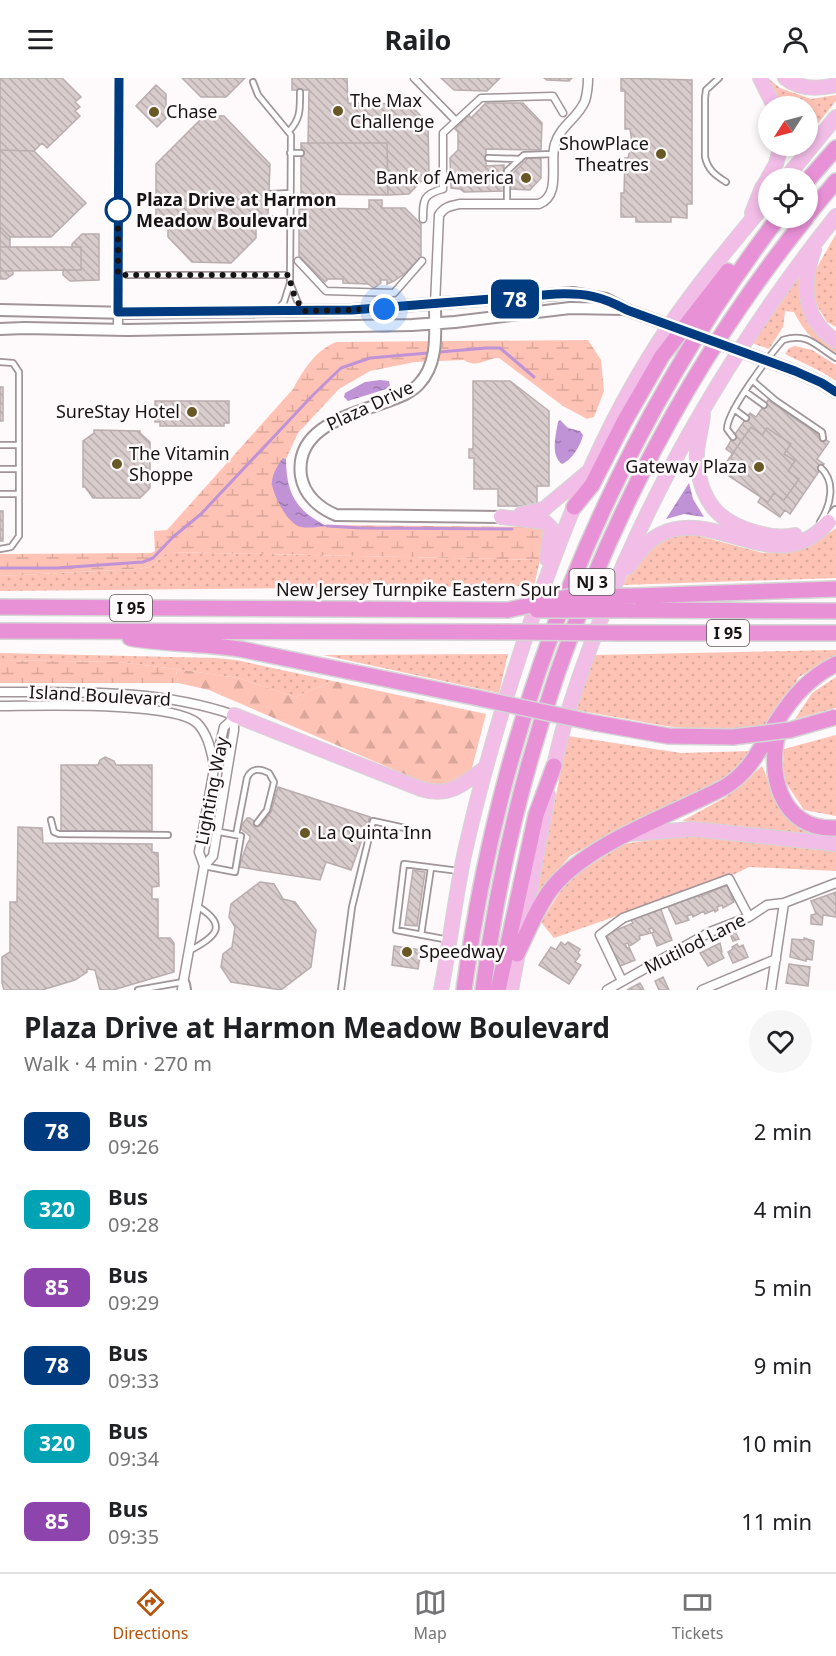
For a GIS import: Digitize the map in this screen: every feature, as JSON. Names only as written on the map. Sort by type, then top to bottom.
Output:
[{"type":"highway","points":[[818,169],[836,148]]},
{"type":"highway","name":"NJ 3","points":[[818,203],[836,181]]},
{"type":"highway","points":[[574,507],[592,485],[628,414],[662,356],[753,239],[767,228]]},
{"type":"highway","name":"NJ 3","points":[[464,990],[477,901],[498,805],[525,706],[555,620],[597,523],[641,433],[716,305],[770,228]]},
{"type":"highway","name":"NJ 3","points":[[483,990],[501,879],[524,784],[558,670],[599,565],[642,474],[690,387],[743,303],[798,228]]},
{"type":"highway","points":[[633,603],[836,589]]},
{"type":"highway","name":"New Jersey Turnpike Eastern Spur","points":[[0,607],[508,610],[633,603],[836,611]]},
{"type":"highway","name":"I 95","points":[[0,631],[836,633]]},
{"type":"highway","points":[[98,631],[158,643],[202,644],[245,650],[595,723],[668,736],[733,737],[790,730],[836,717]]},
{"type":"highway","points":[[517,954],[544,901],[558,881],[584,858],[716,792],[738,778],[755,759],[785,710],[808,681],[836,664]]},
{"type":"highway","points":[[785,710],[775,746],[776,775],[780,793],[789,808],[801,820],[820,828],[836,828]]},
{"type":"highway","points":[[498,990],[536,815],[554,766]]},
{"type":"main road","points":[[760,78],[769,96]]},
{"type":"main road","points":[[785,78],[806,87],[821,88],[836,85]]},
{"type":"main road","points":[[794,168],[836,117]]},
{"type":"main road","points":[[747,226],[758,198]]},
{"type":"main road","points":[[439,987],[450,940],[461,871],[498,718],[544,581],[574,507],[589,471],[658,342],[758,212]]},
{"type":"main road","name":"NJ 3","points":[[510,990],[554,766],[573,694],[616,583],[657,492],[704,405],[739,348],[836,216]]},
{"type":"main road","points":[[820,236],[808,268],[806,297],[816,323],[836,341]]},
{"type":"main road","points":[[704,405],[697,445],[698,470],[704,493],[717,513],[738,527],[778,537],[798,534],[827,520]]},
{"type":"main road","points":[[501,517],[533,513],[544,509],[589,471]]},
{"type":"main road","points":[[501,517],[545,522],[551,528],[544,581]]},
{"type":"main road","points":[[616,583],[644,547],[660,535],[670,531],[689,528],[776,546],[800,542],[811,537],[818,533],[827,520]]},
{"type":"main road","points":[[233,717],[436,793],[455,789],[485,768]]},
{"type":"main road","points":[[627,835],[693,829],[836,844]]},
{"type":"street","points":[[118,78],[118,329]]},
{"type":"street","points":[[414,78],[456,121]]},
{"type":"street","name":"Plaza Drive","points":[[501,517],[336,515],[318,505],[305,488],[301,479],[302,460],[309,439],[314,434],[330,424],[415,388],[431,367],[435,324],[438,221],[443,210],[460,204],[539,204],[548,198],[552,190],[554,147],[558,135],[584,102],[588,78]]},
{"type":"street","points":[[423,219],[423,202],[426,196],[443,189],[443,133],[481,98],[553,96],[563,113]]},
{"type":"street","points":[[298,261],[326,291],[394,293],[422,261]]},
{"type":"street","points":[[0,310],[304,311],[435,305],[573,293],[606,299],[627,310],[795,371],[836,392]]},
{"type":"street","points":[[0,329],[435,324],[570,308],[627,310]]},
{"type":"street","points":[[822,383],[836,400]]},
{"type":"street","name":"Island Boulevard","points":[[0,692],[95,692],[157,696],[216,708],[233,717]]},
{"type":"street","name":"Island Boulevard","points":[[0,706],[125,707],[181,716],[196,723],[203,731],[211,751],[214,769]]},
{"type":"street","name":"Lighting Way","points":[[184,986],[204,866],[200,852],[214,769],[224,727],[233,717]]},
{"type":"street","name":"Lighting Way","points":[[204,866],[213,855],[234,730],[233,717]]},
{"type":"street","points":[[622,981],[600,935],[623,918],[729,879],[749,917]]},
{"type":"street","name":"Mutilod Lane","points":[[607,990],[710,932],[749,917],[767,905],[784,903],[836,883]]},
{"type":"street","points":[[771,990],[784,903]]},
{"type":"street","points":[[702,990],[776,959]]},
{"type":"lane","points":[[718,78],[706,90],[705,157],[712,172],[726,182]]},
{"type":"lane","points":[[253,82],[258,95],[291,135],[290,283],[284,302],[277,311]]},
{"type":"lane","points":[[289,131],[300,113],[300,92]]},
{"type":"lane","points":[[291,153],[301,153]]},
{"type":"lane","points":[[507,205],[507,171],[524,155],[554,154]]},
{"type":"lane","points":[[488,158],[520,159]]},
{"type":"lane","points":[[270,194],[290,193]]},
{"type":"lane","points":[[264,219],[290,217],[298,214]]},
{"type":"lane","points":[[118,275],[290,275]]},
{"type":"lane","points":[[290,283],[304,311]]},
{"type":"lane","points":[[733,437],[727,429],[727,424],[734,409],[783,340],[795,336],[807,338],[836,358]]},
{"type":"lane","points":[[0,362],[13,363],[19,372],[19,536],[11,547],[0,549]]},
{"type":"lane","points":[[753,381],[775,400],[822,432],[823,438]]},
{"type":"lane","points":[[746,392],[764,405]]},
{"type":"lane","points":[[734,409],[746,418]]},
{"type":"lane","points":[[0,445],[19,445]]},
{"type":"lane","points":[[821,468],[827,473],[832,485],[831,498],[826,512],[827,520]]},
{"type":"lane","points":[[0,469],[19,469]]},
{"type":"lane","points":[[0,494],[19,494]]},
{"type":"lane","points":[[204,866],[235,872],[247,778],[251,772],[257,770],[269,773],[274,783],[267,810],[257,823]]},
{"type":"lane","points":[[51,820],[54,832],[59,834],[168,836]]},
{"type":"lane","points":[[341,990],[352,907],[373,820],[405,828]]},
{"type":"lane","points":[[204,828],[238,836],[248,834]]},
{"type":"lane","points":[[450,940],[396,930],[404,864],[461,871]]},
{"type":"lane","points":[[421,935],[431,867]]},
{"type":"lane","points":[[189,951],[211,940],[215,932],[215,923],[211,915],[197,906]]},
{"type":"lane","points":[[140,989],[184,986]]},
{"type":"green space","points":[[768,78],[780,88],[803,96],[775,96]]},
{"type":"green space","points":[[836,95],[836,101],[818,123],[818,98]]},
{"type":"green space","points":[[836,234],[836,327],[827,322],[811,296],[816,269]]},
{"type":"green space","points":[[801,274],[802,299],[807,316],[818,330],[836,346],[836,353],[811,336],[794,312],[785,311],[783,327],[769,349],[752,343]]},
{"type":"green space","points":[[588,340],[601,360],[604,391],[594,417],[587,419],[563,406],[499,358],[477,363],[464,360],[415,362],[370,371],[339,389],[298,433],[286,459],[283,458],[290,519],[303,527],[329,525],[538,527],[547,531],[546,545],[540,560],[168,552],[150,567],[138,569],[0,576],[0,554],[151,553],[155,551],[154,531],[167,530],[293,389],[311,361],[322,350],[336,342]]},
{"type":"green space","points":[[795,346],[812,350],[836,365],[836,381],[785,354],[789,348]]},
{"type":"green space","points":[[836,528],[836,578],[623,585],[634,563],[656,544],[684,532],[763,553],[809,547]]},
{"type":"green space","points":[[168,552],[540,560],[534,586],[0,591],[0,576],[138,569],[150,567]]},
{"type":"green space","points":[[836,650],[836,655],[799,677],[770,724],[722,732],[666,726],[576,710],[594,655]]},
{"type":"green space","points":[[0,653],[215,658],[236,660],[333,681],[295,697],[238,678],[118,662],[0,660]]},
{"type":"green space","points":[[508,654],[499,693],[323,655]]},
{"type":"green space","points":[[0,660],[118,662],[176,669],[178,683],[0,683]]},
{"type":"green space","points":[[176,669],[238,678],[295,697],[333,681],[486,714],[472,768],[461,782],[436,788],[209,690],[178,683]]},
{"type":"green space","points":[[836,677],[836,708],[795,719],[812,693]]},
{"type":"green space","points":[[836,735],[836,816],[804,810],[782,777],[784,749]]},
{"type":"green space","points":[[568,736],[681,753],[751,751],[733,773],[712,787],[646,816],[570,856],[536,894]]},
{"type":"green space","points":[[762,766],[787,815],[806,830],[819,834],[836,835],[836,841],[682,821],[726,797]]},
{"type":"green space","points":[[688,834],[836,850],[836,871],[749,867],[554,938],[541,922],[568,879],[624,844]]},
{"type":"water","points":[[389,381],[390,386],[348,401],[344,397],[345,393],[365,382]]},
{"type":"water","points":[[560,420],[568,428],[580,431],[583,435],[576,452],[562,464],[555,450],[556,432]]},
{"type":"water","points":[[283,458],[286,459],[288,482],[295,500],[308,514],[327,526],[308,528],[298,526],[285,514],[272,485],[274,474]]},
{"type":"water","points":[[689,483],[693,499],[704,517],[684,514],[666,519]]},
{"type":"building","points":[[0,78],[62,78],[81,97],[75,102],[80,107],[75,111],[80,116],[47,148],[42,143],[34,151],[0,150]]},
{"type":"building","points":[[182,78],[245,78],[226,97],[201,97]]},
{"type":"building","points":[[292,78],[347,78],[348,103],[409,104],[428,123],[429,173],[409,194],[388,195],[387,143],[308,143],[309,90],[292,90]]},
{"type":"building","points":[[441,78],[500,78],[487,91],[454,90]]},
{"type":"building","points":[[544,78],[572,78],[569,81]]},
{"type":"building","name":"ShowPlace Theatres","points":[[621,78],[692,80],[692,204],[687,204],[687,218],[671,217],[671,222],[636,222],[636,217],[621,217],[625,158],[628,158],[632,143],[630,129],[625,129],[625,91],[621,91]]},
{"type":"building","name":"Chase","points":[[156,85],[166,94],[166,118],[157,127],[136,106]]},
{"type":"building","points":[[486,103],[523,103],[542,123],[541,150],[486,149],[486,166],[504,165],[504,191],[464,192],[451,188],[450,158],[458,150],[458,132],[455,129],[469,115],[471,118]]},
{"type":"building","points":[[204,116],[224,116],[270,164],[268,214],[256,225],[256,238],[231,263],[192,262],[168,237],[168,224],[156,224],[156,164]]},
{"type":"building","points":[[301,143],[387,143],[388,195],[301,194]]},
{"type":"building","points":[[0,150],[34,151],[86,203],[51,237],[10,237],[0,227]]},
{"type":"building","points":[[529,157],[541,158],[541,178],[530,190],[511,189],[511,175]]},
{"type":"building","points":[[306,200],[318,200],[318,208],[369,209],[369,200],[382,200],[382,208],[405,208],[421,224],[421,258],[394,281],[387,284],[387,280],[380,280],[381,283],[374,288],[368,284],[343,283],[343,279],[328,279],[325,282],[299,256],[299,209],[306,209]]},
{"type":"building","points":[[0,227],[10,237],[10,247],[0,247]]},
{"type":"building","points":[[82,234],[99,234],[99,280],[70,281],[63,275],[63,270],[81,270],[81,247],[72,247],[72,244]]},
{"type":"building","points":[[0,247],[81,247],[81,270],[0,271]]},
{"type":"building","points":[[0,271],[13,271],[13,274],[6,279],[0,279]]},
{"type":"building","points":[[473,381],[510,381],[549,411],[549,486],[537,486],[537,506],[498,506],[498,489],[474,489],[474,458],[469,458],[469,449],[473,449]]},
{"type":"building","points":[[0,387],[3,387],[3,421],[0,421]]},
{"type":"building","points":[[768,400],[829,442],[817,459],[824,464],[790,514],[785,510],[780,517],[758,502],[761,497],[729,476],[726,463],[733,454],[726,449],[733,437],[750,413],[756,417]]},
{"type":"building","name":"SureStay Hotel","points":[[155,401],[229,401],[229,423],[224,423],[224,426],[160,426],[160,422],[155,422]]},
{"type":"building","name":"Gateway Plaza","points":[[751,427],[762,435],[767,428],[791,444],[784,454],[795,461],[788,471],[799,479],[784,500],[774,493],[768,502],[729,476],[726,463]]},
{"type":"building","name":"The Vitamin Shoppe","points":[[94,430],[140,431],[150,442],[150,488],[140,498],[93,498],[83,487],[83,441],[94,433]]},
{"type":"building","points":[[0,511],[3,511],[3,541],[0,541]]},
{"type":"building","points":[[105,757],[114,761],[116,765],[152,765],[152,831],[61,831],[61,765],[98,765]]},
{"type":"building","name":"La Quinta Inn","points":[[278,787],[370,817],[351,870],[326,862],[320,880],[239,867],[250,839],[241,826],[247,818],[259,825],[262,824],[271,812]]},
{"type":"building","points":[[18,827],[42,828],[43,843],[152,844],[152,852],[158,853],[159,886],[152,887],[152,899],[158,899],[158,938],[170,938],[174,943],[174,972],[113,990],[100,990],[95,970],[87,969],[87,972],[75,980],[42,990],[4,990],[2,957],[10,952],[10,902],[17,902]]},
{"type":"building","points":[[413,870],[425,872],[417,926],[405,925]]},
{"type":"building","points":[[260,882],[274,884],[283,899],[295,902],[316,930],[311,967],[281,990],[231,982],[221,967],[223,954],[232,947],[235,927],[229,917],[231,904]]},
{"type":"building","points":[[727,885],[734,902],[723,908],[722,905],[717,907],[718,910],[715,912],[714,910],[705,914],[704,911],[693,917],[692,914],[687,916],[689,920],[676,924],[668,907],[697,894],[699,897]]},
{"type":"building","points":[[836,892],[836,917],[823,915],[822,925],[811,924],[811,915],[816,914],[811,901]]},
{"type":"building","points":[[660,907],[672,940],[657,946],[652,933],[654,932],[652,928],[649,929],[651,933],[639,936],[640,939],[629,946],[628,943],[625,944],[627,948],[629,947],[635,960],[620,966],[605,935],[633,923],[631,920]]},
{"type":"building","points":[[735,932],[739,939],[733,941],[730,934]]},
{"type":"building","points":[[804,938],[814,941],[812,960],[806,959],[806,961],[790,957],[792,939],[804,940]]},
{"type":"building","points":[[561,942],[565,945],[568,942],[580,949],[578,953],[580,955],[575,962],[581,965],[569,984],[539,965],[551,947],[556,950]]},
{"type":"building","points":[[720,943],[724,958],[708,966],[700,953]]},
{"type":"building","points":[[737,944],[739,947],[743,945],[748,957],[733,963],[728,952]]},
{"type":"building","points":[[394,946],[421,950],[418,969],[392,965]]},
{"type":"building","points":[[789,964],[810,967],[808,986],[786,983]]},
{"type":"building","points":[[663,977],[669,990],[659,990],[655,981]]},
{"type":"building","points":[[640,983],[644,990],[627,990]]},
{"type":"waterway","points":[[0,568],[57,568],[143,562],[153,558],[173,537],[201,514],[341,368],[370,358],[500,348],[534,377]]},
{"type":"waterway","points":[[327,526],[512,529]]},
{"type":"bus line","name":"78","points":[[119,78],[118,312],[400,308],[573,293],[606,299],[627,310],[795,371],[836,392]]},
{"type":"place","name":"The Max Challenge","points":[[338,111]]},
{"type":"place","name":"Chase","points":[[154,112]]},
{"type":"place","name":"ShowPlace Theatres","points":[[661,154]]},
{"type":"place","name":"Bank of America","points":[[526,178]]},
{"type":"place","name":"Plaza Drive at Harmon Meadow Boulevard","points":[[118,210]]},
{"type":"place","name":"SureStay Hotel","points":[[192,412]]},
{"type":"place","name":"The Vitamin Shoppe","points":[[117,464]]},
{"type":"place","name":"Gateway Plaza","points":[[759,467]]},
{"type":"place","name":"La Quinta Inn","points":[[305,833]]},
{"type":"place","name":"Speedway","points":[[407,952]]},
{"type":"route","points":[[118,210],[118,203],[118,275],[290,275],[290,283],[304,311],[384,309]]}]
